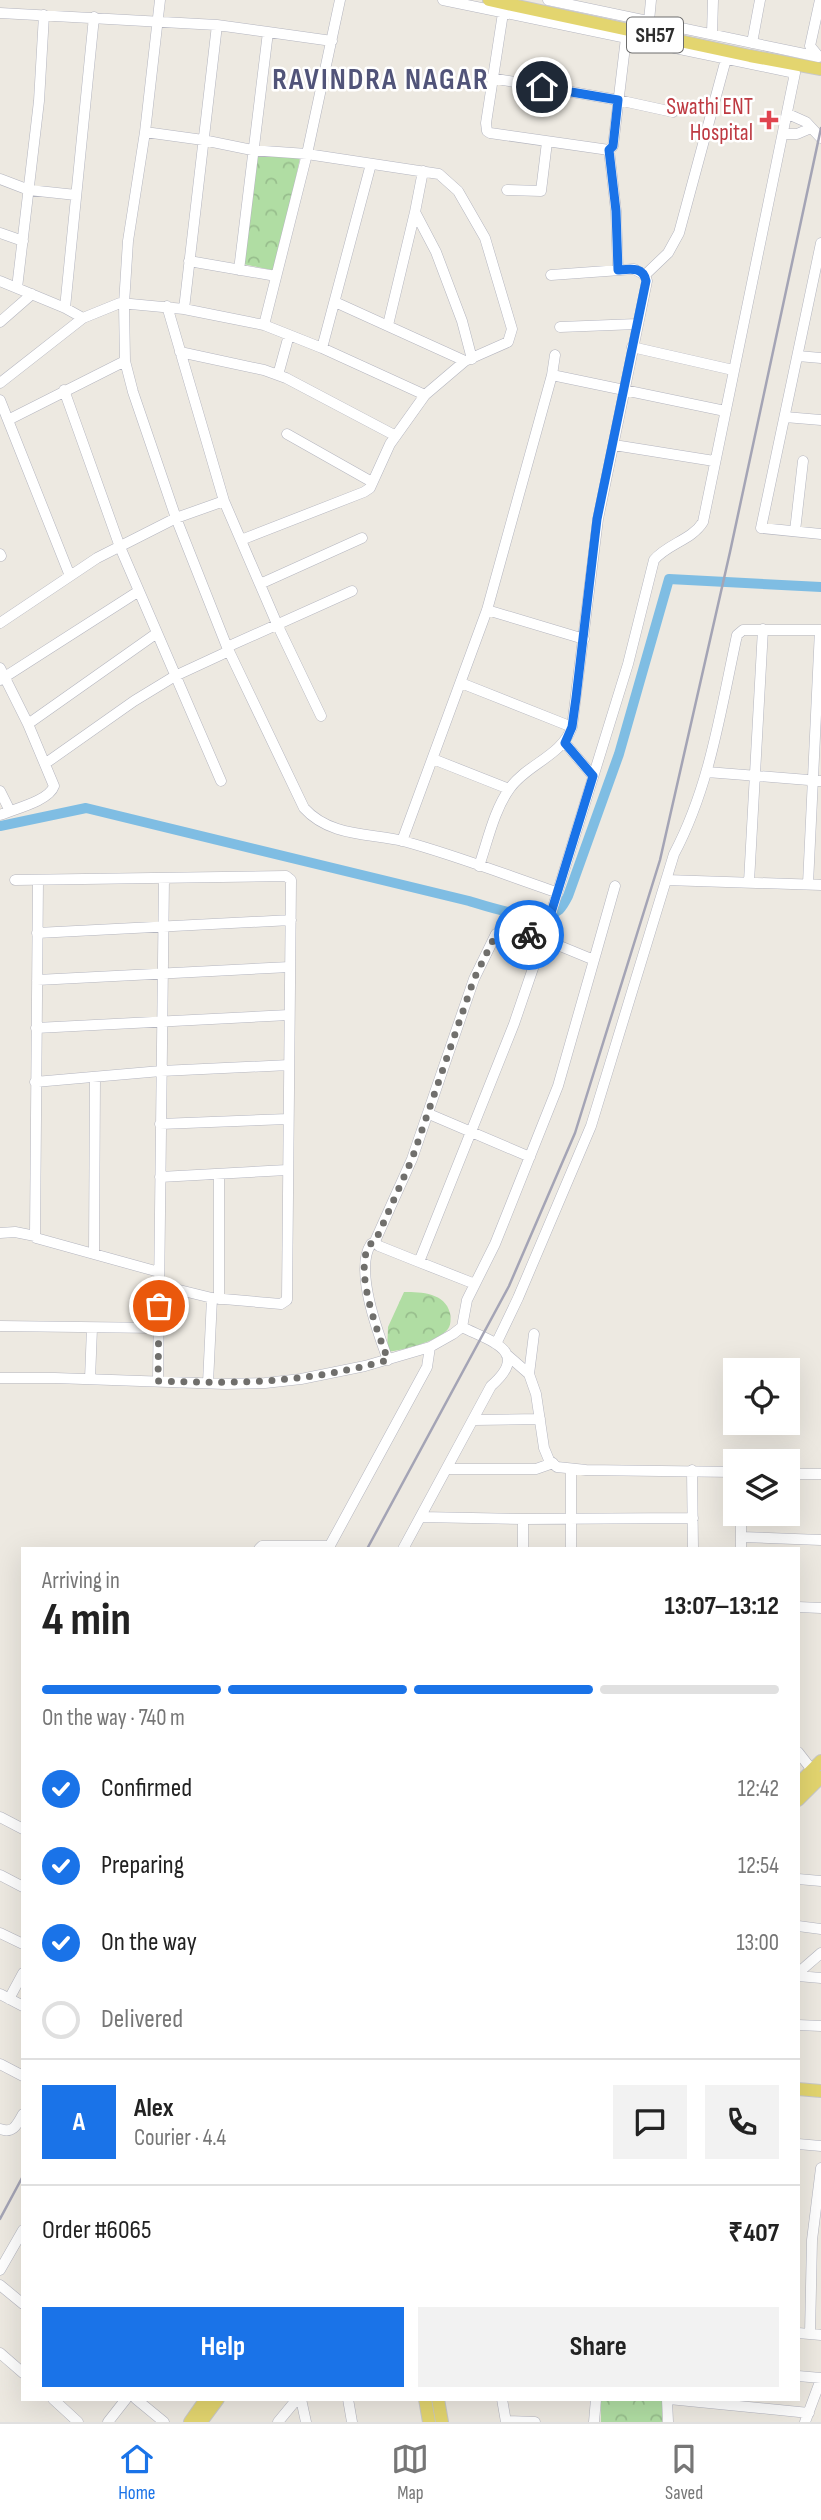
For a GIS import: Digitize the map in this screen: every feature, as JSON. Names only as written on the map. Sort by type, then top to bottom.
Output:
[{"type":"main road","name":"SH57","points":[[489,0],[821,69]]},
{"type":"main road","points":[[800,1782],[818,1769]]},
{"type":"main road","points":[[800,1797],[818,1769]]},
{"type":"main road","points":[[800,2089],[821,2091]]},
{"type":"main road","points":[[190,2422],[205,2401]]},
{"type":"main road","points":[[201,2422],[217,2401]]},
{"type":"main road","points":[[425,2401],[429,2422]]},
{"type":"main road","points":[[438,2401],[442,2422]]},
{"type":"street","points":[[160,0],[145,132],[128,241],[124,304],[125,361],[176,517],[228,649],[304,808],[310,815],[338,830],[402,841],[556,892]]},
{"type":"street","points":[[264,325],[307,154],[340,0]]},
{"type":"street","points":[[419,1262],[514,1024],[543,939],[628,664],[654,560],[660,553],[699,528],[703,522],[795,73],[443,0]]},
{"type":"street","points":[[548,0],[600,5],[649,21],[819,57],[810,46],[820,0]]},
{"type":"street","points":[[649,21],[651,0]]},
{"type":"street","points":[[712,34],[713,0]]},
{"type":"street","points":[[752,43],[760,0]]},
{"type":"street","points":[[0,13],[158,20],[217,25],[332,41]]},
{"type":"street","points":[[503,13],[491,78],[487,131],[609,150]]},
{"type":"street","points":[[17,288],[39,101],[44,15]]},
{"type":"street","points":[[65,308],[94,17]]},
{"type":"street","points":[[184,309],[217,25]]},
{"type":"street","points":[[239,270],[268,32]]},
{"type":"street","points":[[618,270],[615,201],[609,150],[613,146],[626,38]]},
{"type":"street","points":[[645,275],[668,253],[679,233],[726,59]]},
{"type":"street","points":[[491,78],[673,112]]},
{"type":"street","points":[[788,114],[806,122],[821,138]]},
{"type":"street","points":[[784,134],[797,134],[811,128]]},
{"type":"street","points":[[145,132],[252,150],[307,154],[439,174],[458,191],[485,238],[512,329],[508,342],[469,360],[425,396],[396,436],[370,488],[241,540]]},
{"type":"street","points":[[508,190],[541,191],[547,142]]},
{"type":"street","points":[[322,348],[371,164]]},
{"type":"street","points":[[388,326],[423,171]]},
{"type":"street","points":[[0,179],[29,190],[76,195]]},
{"type":"street","points":[[415,212],[436,252],[462,321],[469,360]]},
{"type":"street","points":[[0,233],[23,241]]},
{"type":"street","points":[[821,243],[816,294],[798,356],[761,528],[821,534]]},
{"type":"street","points":[[189,261],[276,276]]},
{"type":"street","points":[[551,275],[634,269],[645,275]]},
{"type":"street","points":[[479,866],[499,807],[509,789],[518,778],[565,743],[572,727],[597,519],[614,445],[645,275]]},
{"type":"street","points":[[0,281],[83,318]]},
{"type":"street","points":[[0,323],[32,294]]},
{"type":"street","points":[[335,302],[469,360]]},
{"type":"street","points":[[0,383],[83,318],[120,303],[167,306],[264,325],[322,348],[425,396]]},
{"type":"street","points":[[167,306],[224,501],[277,624],[321,716]]},
{"type":"street","points":[[560,327],[637,324]]},
{"type":"street","points":[[278,375],[289,335]]},
{"type":"street","points":[[632,347],[733,370]]},
{"type":"street","points":[[180,352],[278,375],[396,436]]},
{"type":"street","points":[[402,841],[487,610],[552,375],[555,355]]},
{"type":"street","points":[[798,356],[821,358]]},
{"type":"street","points":[[8,420],[125,361]]},
{"type":"street","points":[[552,375],[725,411]]},
{"type":"street","points":[[64,390],[120,547],[221,781]]},
{"type":"street","points":[[0,400],[70,576]]},
{"type":"street","points":[[785,417],[821,420]]},
{"type":"street","points":[[286,434],[372,482]]},
{"type":"street","points":[[614,445],[714,461]]},
{"type":"street","points":[[795,531],[803,461]]},
{"type":"street","points":[[0,623],[70,576],[120,547],[176,517],[224,501]]},
{"type":"street","points":[[260,584],[362,538]]},
{"type":"street","points":[[0,791],[5,813],[43,798],[52,792],[54,786],[28,724],[1,675],[139,591]]},
{"type":"street","points":[[46,763],[134,701],[175,676],[277,624],[352,591]]},
{"type":"street","points":[[487,610],[584,639]]},
{"type":"street","points":[[749,882],[763,629]]},
{"type":"street","points":[[496,1344],[591,1126],[674,854],[694,814],[707,772],[737,635],[743,630],[821,630],[817,780],[808,884]]},
{"type":"street","points":[[28,724],[157,633]]},
{"type":"street","points":[[461,683],[572,727]]},
{"type":"street","points":[[565,743],[593,776]]},
{"type":"street","points":[[433,759],[509,789]]},
{"type":"street","points":[[707,772],[817,780]]},
{"type":"street","points":[[15,880],[286,876],[291,880],[285,1303],[216,1298],[159,1285]]},
{"type":"street","points":[[158,1381],[164,878]]},
{"type":"street","points":[[35,1236],[38,880]]},
{"type":"street","points":[[666,880],[821,885]]},
{"type":"street","points":[[0,1378],[265,1382],[301,1378],[388,1360],[430,1347],[462,1327],[467,1300],[495,1244],[558,1086],[615,886]]},
{"type":"street","points":[[37,933],[291,920]]},
{"type":"street","points":[[388,1360],[376,1327],[366,1284],[365,1255],[370,1244],[375,1242],[412,1159],[474,979],[496,934],[512,932],[543,939],[594,960]]},
{"type":"street","points":[[37,980],[290,967]]},
{"type":"street","points":[[36,1028],[289,1015]]},
{"type":"street","points":[[35,1082],[161,1071],[289,1065]]},
{"type":"street","points":[[94,1077],[94,1254]]},
{"type":"street","points":[[429,1114],[530,1157]]},
{"type":"street","points":[[160,1124],[288,1119]]},
{"type":"street","points":[[160,1177],[287,1170]]},
{"type":"street","points":[[208,1383],[216,1298],[219,1174]]},
{"type":"street","points":[[0,1233],[15,1232],[35,1236],[159,1272]]},
{"type":"street","points":[[375,1242],[475,1284]]},
{"type":"street","points":[[0,1326],[159,1328]]},
{"type":"street","points":[[405,1547],[491,1387],[506,1373],[509,1359],[503,1348],[462,1327]]},
{"type":"street","points":[[90,1379],[92,1328]]},
{"type":"street","points":[[534,1334],[529,1374],[536,1394],[544,1448],[557,1467],[723,1471]]},
{"type":"street","points":[[261,1547],[329,1547],[428,1367],[430,1347]]},
{"type":"street","points":[[506,1354],[529,1374]]},
{"type":"street","points":[[474,1420],[540,1419]]},
{"type":"street","points":[[448,1469],[536,1469],[553,1463]]},
{"type":"street","points":[[571,1469],[571,1547]]},
{"type":"street","points":[[692,1470],[693,1547]]},
{"type":"street","points":[[800,1474],[821,1474]]},
{"type":"street","points":[[421,1517],[693,1518]]},
{"type":"street","points":[[523,1519],[523,1547]]},
{"type":"street","points":[[741,1526],[741,1547]]},
{"type":"street","points":[[741,1537],[821,1540]]},
{"type":"street","points":[[800,1607],[821,1608]]},
{"type":"street","points":[[800,1754],[818,1769]]},
{"type":"street","points":[[0,1817],[21,1828]]},
{"type":"street","points":[[0,1875],[21,1886]]},
{"type":"street","points":[[800,1879],[821,1881]]},
{"type":"street","points":[[800,1926],[821,1929]]},
{"type":"street","points":[[0,1933],[21,1943]]},
{"type":"street","points":[[800,1972],[821,1953]]},
{"type":"street","points":[[800,1974],[821,1978]]},
{"type":"street","points":[[21,1976],[5,1997],[21,2005]]},
{"type":"street","points":[[800,2025],[821,2026]]},
{"type":"street","points":[[0,2064],[21,2075]]},
{"type":"street","points":[[0,2129],[14,2129],[21,2118]]},
{"type":"street","points":[[800,2144],[821,2146]]},
{"type":"street","points":[[810,2334],[812,2240],[821,2168]]},
{"type":"street","points":[[0,2270],[21,2235]]},
{"type":"street","points":[[0,2285],[21,2302]]},
{"type":"street","points":[[800,2333],[821,2335]]},
{"type":"street","points":[[0,2353],[21,2371]]},
{"type":"street","points":[[683,2401],[807,2417],[821,2378],[800,2376]]},
{"type":"street","points":[[55,2401],[78,2422]]},
{"type":"street","points":[[108,2422],[124,2401]]},
{"type":"street","points":[[138,2401],[164,2422]]},
{"type":"street","points":[[278,2422],[297,2401]]},
{"type":"street","points":[[300,2401],[306,2422]]},
{"type":"street","points":[[348,2401],[352,2422]]},
{"type":"street","points":[[502,2401],[506,2421],[535,2422]]},
{"type":"street","points":[[594,2422],[596,2401]]},
{"type":"street","points":[[668,2401],[668,2422]]},
{"type":"green space","points":[[257,154],[300,158],[276,271],[243,264]]},
{"type":"green space","points":[[404,1292],[425,1293],[443,1301],[450,1313],[450,1326],[443,1334],[428,1341],[387,1352],[388,1327]]},
{"type":"green space","points":[[601,2401],[663,2401],[662,2422],[601,2422]]},
{"type":"waterway","points":[[0,826],[86,808],[502,910],[540,916],[551,914],[559,910],[568,896],[619,754],[669,579],[821,587]]},
{"type":"railway","points":[[368,1547],[509,1286],[575,1133],[660,860],[730,552],[821,128]]},
{"type":"railway","points":[[0,2219],[21,2180]]},
{"type":"way so far","points":[[159,1306],[158,1381],[226,1384],[265,1382],[336,1372],[388,1360],[376,1327],[366,1284],[365,1255],[370,1244],[375,1242],[401,1186],[440,1082],[474,979],[496,934],[512,932],[529,935]]},
{"type":"place","name":"Swathi ENT Hospital","points":[[769,120]]},
{"type":"district","name":"RAVINDRA NAGAR","points":[[381,80]]},
{"type":"route","points":[[529,935],[543,939],[593,776],[565,743],[572,727],[597,519],[646,281],[641,271],[618,270],[616,211],[609,150],[613,146],[618,100],[542,87]]}]
